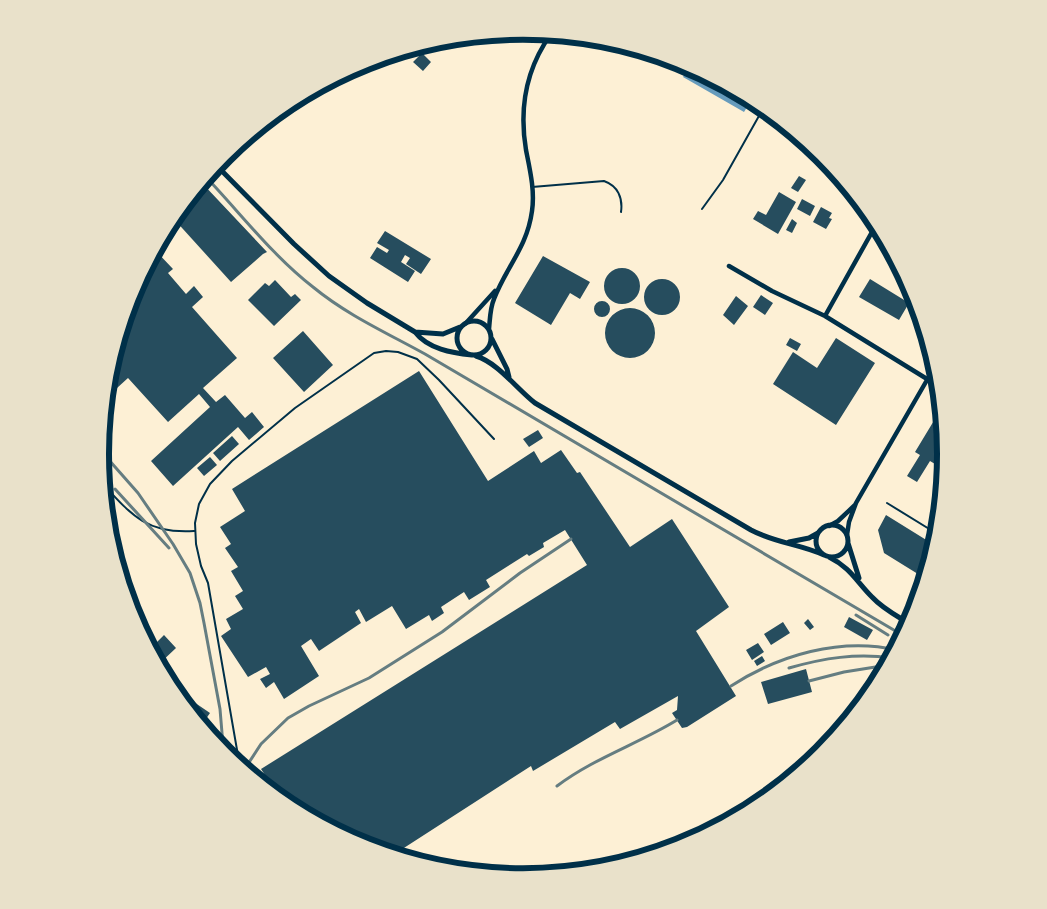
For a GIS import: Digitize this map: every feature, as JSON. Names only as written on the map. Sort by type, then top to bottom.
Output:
[{"type":"street","points":[[509,377],[508,370],[489,329],[493,301],[527,234],[532,210],[532,187],[523,125],[524,98],[529,74],[546,41]]},
{"type":"street","points":[[221,171],[294,244],[329,276],[367,303],[415,332],[420,339],[436,347],[456,353],[474,355],[482,354],[488,348],[492,338]]},
{"type":"street","points":[[824,316],[872,231]]},
{"type":"street","points":[[729,266],[772,291],[824,316],[931,383]]},
{"type":"street","points":[[498,288],[458,331],[457,342],[463,351],[486,360],[509,377],[525,395],[555,415],[752,530],[771,540],[810,549],[844,566],[860,581],[877,602],[903,619]]},
{"type":"street","points":[[415,332],[443,334],[476,321],[481,322],[489,329]]},
{"type":"street","points":[[819,532],[817,547],[826,556],[842,554],[848,546],[847,538],[856,504],[927,380]]},
{"type":"street","points":[[786,543],[809,538],[839,520],[856,504]]},
{"type":"street","points":[[829,526],[842,529],[847,538],[850,554],[860,581]]},
{"type":"lane","points":[[702,209],[723,180],[760,114]]},
{"type":"lane","points":[[532,187],[604,181],[611,184],[620,196],[621,212]]},
{"type":"lane","points":[[238,755],[208,583],[201,566],[195,531],[196,517],[202,497],[210,484],[224,468],[304,401],[363,359],[378,352],[398,352],[417,359],[494,439]]},
{"type":"lane","points":[[111,492],[131,513],[147,524],[171,530],[195,531]]},
{"type":"lane","points":[[886,503],[931,530]]},
{"type":"water","points":[[654,61],[667,66],[666,68]]},
{"type":"water","points":[[685,73],[707,83],[748,106],[744,112],[683,77]]},
{"type":"building","points":[[422,53],[431,62],[423,71],[413,62]]},
{"type":"building","points":[[799,176],[806,180],[798,192],[791,188]]},
{"type":"building","points":[[207,188],[267,252],[231,282],[179,224]]},
{"type":"building","points":[[779,192],[796,202],[778,234],[753,219],[758,211],[766,215]]},
{"type":"building","points":[[802,199],[815,206],[810,216],[797,209]]},
{"type":"building","points":[[821,207],[832,213],[829,218],[832,219],[826,229],[813,222]]},
{"type":"building","points":[[792,219],[797,223],[792,233],[786,230]]},
{"type":"building","points":[[385,231],[431,259],[421,274],[406,264],[410,258],[405,255],[401,262],[415,271],[408,282],[370,258],[377,247],[387,253],[389,250],[377,243]]},
{"type":"building","points":[[160,256],[173,269],[168,273],[186,294],[194,286],[203,297],[192,307],[237,358],[203,388],[216,402],[225,395],[245,418],[252,412],[264,427],[249,440],[238,427],[173,486],[151,461],[210,407],[199,394],[168,422],[128,378],[114,390],[123,347],[131,321]]},
{"type":"building","points":[[543,256],[590,282],[580,299],[570,293],[551,325],[515,303]]},
{"type":"building","points":[[622,268],[635,273],[640,286],[635,299],[622,304],[609,299],[604,286],[609,273]]},
{"type":"building","points":[[662,279],[675,284],[680,297],[675,310],[662,315],[649,310],[644,297],[649,284]]},
{"type":"building","points":[[870,279],[909,303],[899,320],[859,297]]},
{"type":"building","points":[[275,280],[291,297],[295,294],[301,300],[274,326],[248,300],[265,283],[269,286]]},
{"type":"building","points":[[761,295],[773,303],[765,315],[753,307]]},
{"type":"building","points":[[736,296],[748,306],[734,325],[723,315]]},
{"type":"building","points":[[599,301],[605,301],[610,306],[608,315],[599,317],[594,312],[594,306]]},
{"type":"building","points":[[635,308],[648,315],[654,323],[654,343],[648,351],[640,357],[625,358],[612,351],[606,343],[605,328],[612,315],[620,309]]},
{"type":"building","points":[[303,331],[333,365],[304,392],[273,358]]},
{"type":"building","points":[[790,338],[801,344],[797,351],[786,345]]},
{"type":"building","points":[[836,338],[875,363],[836,425],[773,384],[793,352],[817,368]]},
{"type":"building","points":[[419,371],[488,481],[534,451],[541,463],[561,450],[577,473],[580,472],[630,547],[672,519],[729,607],[696,631],[736,696],[687,727],[682,728],[672,713],[677,710],[678,696],[620,729],[615,722],[533,771],[531,766],[400,850],[365,837],[340,826],[293,799],[270,782],[261,769],[587,565],[565,530],[543,543],[544,547],[529,556],[527,554],[486,580],[490,587],[469,600],[464,592],[441,607],[444,613],[432,621],[429,615],[406,629],[392,606],[366,622],[359,609],[355,612],[361,623],[319,651],[311,639],[301,646],[319,676],[284,699],[274,682],[266,688],[260,679],[270,674],[266,667],[248,677],[221,636],[231,629],[226,619],[243,609],[235,596],[243,591],[231,571],[238,567],[225,548],[231,544],[220,527],[245,511],[232,489]]},
{"type":"building","points":[[936,417],[938,459],[935,464],[930,461],[917,482],[907,476],[920,455],[915,452]]},
{"type":"building","points":[[538,430],[543,438],[529,447],[523,439]]},
{"type":"building","points":[[232,436],[239,444],[220,461],[213,453]]},
{"type":"building","points":[[210,457],[217,465],[204,476],[197,468]]},
{"type":"building","points":[[886,515],[929,541],[920,575],[884,553],[878,530]]},
{"type":"building","points":[[849,617],[873,630],[867,640],[844,627]]},
{"type":"building","points":[[808,619],[814,627],[810,630],[804,623]]},
{"type":"building","points":[[783,622],[790,633],[771,645],[764,634]]},
{"type":"building","points":[[164,635],[176,648],[164,660],[155,644]]},
{"type":"building","points":[[758,643],[764,652],[752,660],[746,650]]},
{"type":"building","points":[[762,656],[765,661],[757,666],[754,661]]},
{"type":"building","points":[[806,669],[812,692],[768,704],[761,682]]},
{"type":"building","points":[[189,699],[210,713],[205,720]]},
{"type":"railway","points":[[211,182],[284,262],[326,297],[898,632]]},
{"type":"railway","points":[[109,460],[138,493],[173,544],[190,573],[200,603],[204,623],[220,709],[223,740]]},
{"type":"railway","points":[[115,489],[169,548]]},
{"type":"railway","points":[[248,764],[261,744],[288,718],[369,678],[442,632],[520,573],[571,539]]},
{"type":"railway","points":[[856,615],[888,635]]},
{"type":"railway","points":[[731,686],[769,665],[811,652],[854,646],[889,649]]},
{"type":"railway","points":[[789,668],[840,657],[884,657]]},
{"type":"railway","points":[[809,681],[844,672],[879,666]]},
{"type":"railway","points":[[557,786],[586,767],[677,720]]}]
